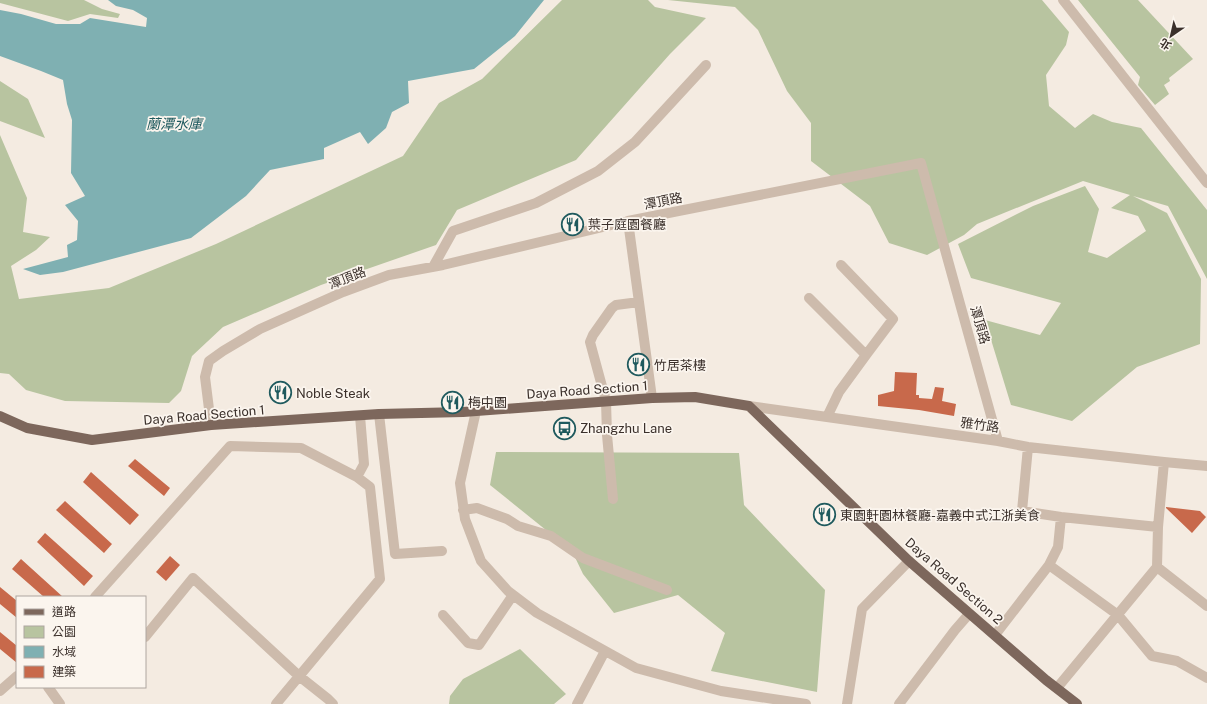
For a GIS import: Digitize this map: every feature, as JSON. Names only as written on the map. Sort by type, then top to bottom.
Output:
[{"type":"main road","name":"Daya Road Section 1","points":[[0,416],[27,428],[92,440],[211,425],[380,414],[463,412],[652,398],[695,397],[749,406]]},
{"type":"main road","name":"Daya Road Section 2","points":[[749,406],[909,561],[969,614],[1077,704]]},
{"type":"street","points":[[1063,0],[1207,183]]},
{"type":"street","points":[[433,267],[453,231],[536,203],[598,171],[635,142],[706,64]]},
{"type":"street","name":"潭頂路","points":[[211,425],[205,377],[209,361],[260,329],[343,292],[390,275],[433,267],[628,221],[921,163],[998,441]]},
{"type":"street","points":[[628,221],[652,398]]},
{"type":"street","points":[[827,417],[839,392],[893,318],[841,264]]},
{"type":"street","points":[[809,298],[866,355]]},
{"type":"street","points":[[613,499],[607,435],[606,401],[590,342],[612,308],[616,305],[639,302]]},
{"type":"street","name":"雅竹路","points":[[749,406],[998,441],[1028,447],[1207,466]]},
{"type":"street","points":[[476,411],[460,483],[463,510],[481,561],[508,591],[537,612],[636,668],[713,688],[806,704]]},
{"type":"street","points":[[380,414],[395,554],[442,551]]},
{"type":"street","points":[[357,477],[364,464],[360,416]]},
{"type":"street","points":[[96,596],[230,446],[301,448],[357,477],[370,487],[380,579],[276,704]]},
{"type":"street","points":[[1028,447],[1022,511],[1061,517],[1158,527]]},
{"type":"street","points":[[1057,688],[1157,566],[1158,527],[1164,462]]},
{"type":"street","points":[[463,510],[477,508],[507,519],[518,526],[551,536],[583,558],[667,590]]},
{"type":"street","points":[[995,635],[1049,566],[1058,547],[1061,517]]},
{"type":"street","points":[[847,704],[862,609],[909,561]]},
{"type":"street","points":[[1049,566],[1118,615],[1152,656],[1177,661],[1207,678]]},
{"type":"street","points":[[1157,566],[1207,606]]},
{"type":"street","points":[[146,636],[193,578],[299,676],[333,704]]},
{"type":"street","points":[[443,615],[468,643],[479,645],[513,595]]},
{"type":"street","points":[[900,704],[955,630],[969,614]]},
{"type":"street","points":[[577,704],[606,651]]},
{"type":"street","points":[[0,691],[16,677]]},
{"type":"street","points":[[49,688],[60,704]]},
{"type":"green space","points":[[0,0],[84,0],[102,9],[120,14],[118,18],[90,14],[68,21],[0,3]]},
{"type":"green space","points":[[562,0],[648,0],[655,7],[706,18],[670,54],[576,160],[457,210],[436,245],[321,285],[223,327],[192,356],[181,391],[169,403],[65,401],[26,390],[9,374],[0,373],[0,135],[27,198],[23,232],[50,237],[36,250],[11,266],[19,299],[109,288],[216,244],[403,156],[439,103],[482,79]]},
{"type":"green space","points":[[668,0],[1042,0],[1069,32],[1066,45],[1046,75],[1049,106],[1075,128],[1093,114],[1112,122],[1141,128],[1207,210],[1207,279],[1168,206],[1133,196],[1167,213],[1201,279],[1200,344],[1137,367],[1072,421],[1011,405],[985,320],[1040,335],[1061,303],[971,278],[958,244],[1033,206],[1085,186],[1099,209],[1088,252],[1107,258],[1146,231],[1138,216],[1111,208],[1130,195],[1083,181],[977,224],[964,235],[927,255],[889,243],[870,206],[811,161],[811,123],[787,91],[758,30],[735,7]]},
{"type":"green space","points":[[1078,0],[1138,0],[1193,59],[1169,78],[1170,81],[1164,85],[1169,94],[1155,105],[1138,85],[1140,77]]},
{"type":"green space","points":[[0,81],[28,99],[45,138],[0,121]]},
{"type":"green space","points":[[496,452],[739,453],[744,505],[825,590],[817,692],[711,671],[725,633],[678,595],[614,613],[583,574],[572,551],[490,485]]},
{"type":"green space","points":[[520,649],[566,694],[554,704],[449,704],[450,696],[463,679]]},
{"type":"water","name":"蘭潭水庫","points":[[108,0],[544,0],[515,36],[474,69],[408,81],[409,103],[392,112],[386,128],[368,144],[360,132],[324,148],[324,159],[270,170],[246,196],[191,238],[63,272],[40,275],[23,269],[68,257],[67,245],[77,240],[78,221],[65,205],[85,196],[71,173],[72,120],[67,104],[63,80],[0,56],[0,10],[21,14],[56,24],[80,24],[90,18],[146,27],[147,18],[133,10],[116,6]]},
{"type":"building","points":[[895,372],[917,373],[916,395],[919,395],[919,398],[932,399],[935,387],[944,388],[942,401],[956,404],[954,416],[919,410],[878,406],[878,395],[894,391]]},
{"type":"building","points":[[135,459],[170,488],[164,496],[128,466]]},
{"type":"building","points":[[91,472],[139,515],[130,525],[83,482]]},
{"type":"building","points":[[65,501],[112,544],[104,553],[56,510]]},
{"type":"building","points":[[1166,507],[1200,511],[1206,517],[1192,533]]},
{"type":"building","points":[[45,533],[93,576],[84,586],[37,542]]},
{"type":"building","points":[[170,556],[180,565],[166,581],[156,572]]},
{"type":"building","points":[[21,559],[62,596],[43,596],[12,569]]},
{"type":"building","points":[[0,587],[16,600],[16,617],[0,604]]},
{"type":"building","points":[[0,632],[16,645],[16,662],[0,649]]},
{"type":"place","name":"葉子庭園餐廳","points":[[572,224]]},
{"type":"place","name":"竹居茶樓","points":[[638,365]]},
{"type":"place","name":"Noble Steak","points":[[281,393]]},
{"type":"place","name":"梅中園","points":[[452,402]]},
{"type":"place","name":"Zhangzhu Lane","points":[[564,428]]},
{"type":"place","name":"東園軒園林餐廳-嘉義中式江浙美食","points":[[825,515]]}]
